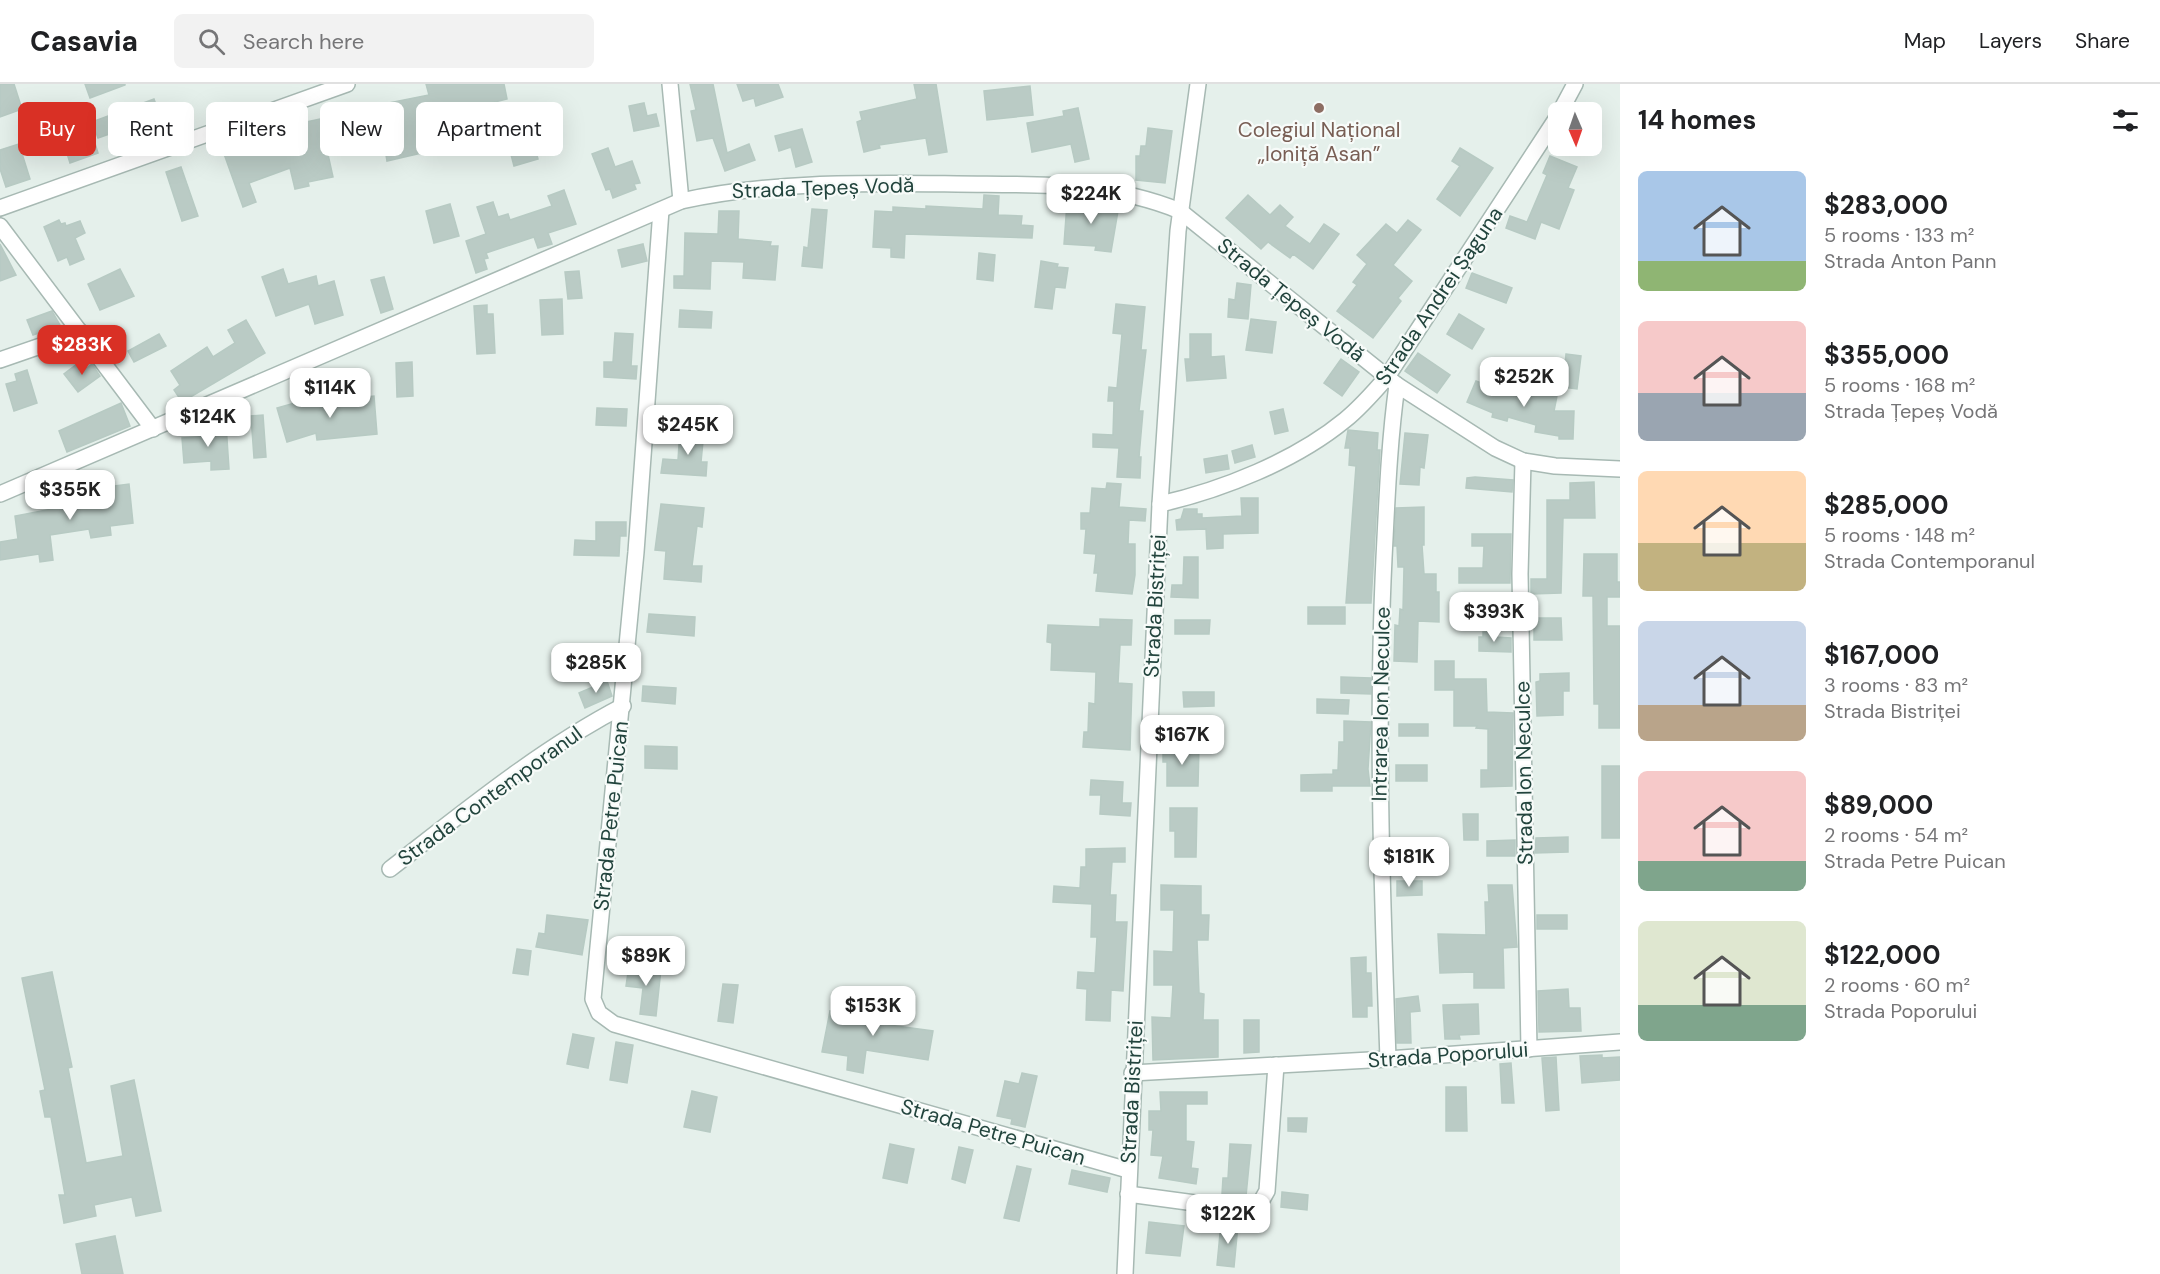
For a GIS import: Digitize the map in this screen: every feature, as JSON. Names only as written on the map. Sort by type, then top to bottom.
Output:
[{"type":"street","points":[[0,208],[347,84]]},
{"type":"street","points":[[670,84],[681,201]]},
{"type":"street","name":"Strada Bistriței","points":[[1125,1274],[1132,1073],[1160,504],[1180,211],[1198,84]]},
{"type":"street","name":"Strada Andrei Șaguna","points":[[1565,102],[1575,84]]},
{"type":"street","name":"Strada Andrei Șaguna","points":[[1160,504],[1199,494],[1241,478],[1309,445],[1344,421],[1392,381],[1548,132]]},
{"type":"street","name":"Strada Țepeș Vodă","points":[[0,494],[681,201],[768,186],[841,183],[1063,186],[1130,194],[1180,211],[1392,381],[1495,448],[1523,461],[1555,466],[1620,469]]},
{"type":"street","name":"Strada Petre Puican","points":[[661,210],[622,706],[593,999],[599,1013],[614,1024],[1128,1170]]},
{"type":"street","points":[[0,226],[153,429]]},
{"type":"street","points":[[0,360],[81,332]]},
{"type":"street","name":"Intrarea Ion Neculce","points":[[1388,1059],[1379,798],[1380,645],[1392,381]]},
{"type":"street","name":"Strada Ion Neculce","points":[[1523,461],[1520,574],[1529,1049]]},
{"type":"street","name":"Strada Contemporanul","points":[[390,869],[526,766],[590,723],[622,706]]},
{"type":"street","name":"Strada Poporului","points":[[1132,1073],[1388,1059],[1620,1042]]},
{"type":"street","points":[[1128,1194],[1247,1210],[1259,1205],[1267,1191],[1276,1065]]},
{"type":"building","points":[[0,84],[14,84],[20,102],[18,110],[0,117]]},
{"type":"building","points":[[85,84],[125,84],[125,85],[90,98]]},
{"type":"building","points":[[426,84],[504,84],[507,99],[495,102],[416,102],[416,154],[387,161],[386,156],[404,156],[404,102],[393,102],[429,95]]},
{"type":"building","points":[[690,84],[713,84],[727,153],[749,144],[755,160],[725,171],[713,138],[697,141],[691,111],[696,110]]},
{"type":"building","points":[[737,84],[778,84],[783,97],[756,106],[754,98],[743,101]]},
{"type":"building","points":[[914,84],[936,84],[947,152],[929,155],[926,138],[879,145],[880,148],[864,152],[857,122],[862,120],[860,112],[917,99]]},
{"type":"building","points":[[1030,86],[1033,115],[987,120],[984,91]]},
{"type":"building","points":[[644,103],[647,116],[656,114],[659,126],[634,131],[629,106]]},
{"type":"building","points":[[1078,108],[1089,159],[1075,162],[1071,144],[1032,152],[1027,123],[1064,116],[1063,111]]},
{"type":"building","points":[[108,116],[108,134],[98,138],[96,121]]},
{"type":"building","points":[[320,119],[320,156],[328,156],[333,177],[308,182],[309,186],[295,189],[290,168],[249,183],[256,202],[243,207],[225,156],[308,156],[308,122]]},
{"type":"building","points":[[1148,128],[1172,131],[1165,183],[1136,180],[1136,156],[1140,156],[1141,146],[1146,146]]},
{"type":"building","points":[[802,129],[812,162],[796,167],[791,147],[779,151],[775,136]]},
{"type":"building","points":[[18,144],[18,156],[23,156],[30,179],[6,187],[0,169],[0,150]]},
{"type":"building","points":[[608,148],[615,167],[632,161],[640,183],[634,184],[636,189],[613,198],[610,189],[606,190],[592,154]]},
{"type":"building","points":[[1460,148],[1493,168],[1460,216],[1437,199],[1460,166],[1452,161]]},
{"type":"building","points":[[68,156],[90,156],[70,163]]},
{"type":"building","points":[[511,156],[537,156],[538,159],[514,166]]},
{"type":"building","points":[[1550,156],[1577,167],[1568,188],[1574,190],[1559,229],[1541,222],[1535,239],[1506,228],[1510,216],[1527,222],[1547,175],[1543,173]]},
{"type":"building","points":[[181,167],[198,216],[182,221],[166,172]]},
{"type":"building","points":[[564,190],[576,224],[548,233],[552,244],[538,248],[534,237],[486,253],[488,258],[484,259],[487,269],[476,273],[466,241],[486,234],[477,207],[493,202],[498,217],[508,214],[510,220],[552,206],[548,196]]},
{"type":"building","points":[[984,195],[999,196],[998,215],[1022,216],[1021,225],[1033,226],[1032,238],[905,234],[904,258],[891,257],[891,248],[873,247],[875,211],[893,212],[893,207],[926,209],[926,206],[983,209]]},
{"type":"building","points":[[1248,195],[1270,215],[1280,205],[1293,217],[1285,226],[1310,244],[1324,224],[1339,234],[1313,269],[1293,254],[1290,258],[1268,242],[1261,249],[1226,218]]},
{"type":"building","points":[[1103,202],[1119,205],[1111,252],[1095,250],[1096,246],[1064,244],[1067,203],[1102,206]]},
{"type":"building","points":[[450,204],[459,236],[434,243],[426,211]]},
{"type":"building","points":[[812,209],[827,210],[822,268],[802,266],[804,247],[808,248]]},
{"type":"building","points":[[719,211],[739,211],[738,239],[771,242],[770,246],[778,246],[775,280],[743,278],[744,262],[711,261],[710,289],[674,288],[674,276],[684,276],[685,233],[718,234]]},
{"type":"building","points":[[59,220],[66,226],[80,221],[85,233],[75,238],[84,259],[70,265],[67,257],[58,261],[44,227]]},
{"type":"building","points":[[1408,220],[1421,230],[1393,265],[1412,281],[1398,298],[1401,301],[1373,338],[1337,311],[1357,285],[1353,282],[1367,264],[1357,255],[1386,224],[1397,233]]},
{"type":"building","points":[[0,244],[16,275],[0,281]]},
{"type":"building","points":[[643,244],[647,261],[622,267],[618,250]]},
{"type":"building","points":[[979,253],[995,255],[993,281],[977,279]]},
{"type":"building","points":[[1041,261],[1068,268],[1065,288],[1055,287],[1052,309],[1035,307]]},
{"type":"building","points":[[120,269],[134,296],[100,310],[88,284]]},
{"type":"building","points":[[283,269],[288,284],[316,276],[318,286],[334,281],[343,315],[315,324],[309,304],[276,316],[262,277]]},
{"type":"building","points":[[579,271],[582,298],[568,299],[565,272]]},
{"type":"building","points":[[1472,273],[1512,288],[1506,303],[1466,288]]},
{"type":"building","points":[[384,277],[393,309],[381,313],[371,280]]},
{"type":"building","points":[[1237,283],[1251,285],[1248,319],[1228,317],[1229,299],[1235,300]]},
{"type":"building","points":[[562,299],[563,334],[542,335],[540,300]]},
{"type":"building","points":[[1116,304],[1145,307],[1141,350],[1146,350],[1139,411],[1143,411],[1139,457],[1141,457],[1140,478],[1117,477],[1119,448],[1093,447],[1093,434],[1113,435],[1114,401],[1108,401],[1109,387],[1117,388],[1122,334],[1113,333]]},
{"type":"building","points":[[487,305],[487,314],[493,314],[495,353],[477,354],[474,306]]},
{"type":"building","points":[[680,310],[712,312],[711,328],[679,327]]},
{"type":"building","points":[[52,311],[60,325],[33,335],[27,320]]},
{"type":"building","points":[[1459,314],[1484,329],[1472,349],[1447,334]]},
{"type":"building","points":[[1251,319],[1276,322],[1272,353],[1246,350]]},
{"type":"building","points":[[246,320],[265,353],[182,402],[174,390],[180,385],[171,371],[207,347],[213,357],[235,343],[228,330]]},
{"type":"building","points":[[615,333],[633,334],[631,366],[637,366],[636,379],[604,377],[604,362],[613,362]]},
{"type":"building","points":[[159,334],[166,346],[134,362],[128,351]]},
{"type":"building","points":[[1190,334],[1211,334],[1211,357],[1224,356],[1226,378],[1187,381],[1185,359],[1190,359]]},
{"type":"building","points":[[1418,353],[1450,375],[1437,393],[1405,371]]},
{"type":"building","points":[[1566,354],[1581,356],[1577,389],[1563,387]]},
{"type":"building","points":[[1341,359],[1359,372],[1342,396],[1324,383]]},
{"type":"building","points":[[81,361],[87,368],[92,364],[100,376],[78,392],[64,374]]},
{"type":"building","points":[[412,362],[413,396],[397,397],[396,363]]},
{"type":"building","points":[[27,370],[37,403],[14,411],[6,384],[17,381],[15,374]]},
{"type":"building","points":[[1476,381],[1499,390],[1501,383],[1520,389],[1522,382],[1537,387],[1535,393],[1557,396],[1554,411],[1574,411],[1573,439],[1559,439],[1559,436],[1535,432],[1536,425],[1508,417],[1507,421],[1492,417],[1493,413],[1467,402]]},
{"type":"building","points":[[374,396],[377,434],[317,440],[316,433],[287,442],[277,408],[302,401],[303,404]]},
{"type":"building","points":[[121,403],[130,426],[67,452],[59,431]]},
{"type":"building","points":[[597,408],[627,409],[626,426],[596,425]]},
{"type":"building","points":[[1283,409],[1288,431],[1275,434],[1270,412]]},
{"type":"building","points":[[263,415],[266,457],[254,458],[251,416]]},
{"type":"building","points":[[226,424],[229,469],[211,470],[211,461],[184,463],[182,438],[209,436],[208,425]]},
{"type":"building","points":[[680,429],[704,431],[701,462],[707,462],[706,476],[661,473],[663,459],[678,460]]},
{"type":"building","points":[[1348,430],[1378,433],[1377,450],[1380,450],[1371,603],[1346,603],[1356,466],[1349,465],[1350,448],[1345,448]]},
{"type":"building","points":[[1405,433],[1428,435],[1424,468],[1420,467],[1419,485],[1400,484]]},
{"type":"building","points":[[1252,445],[1255,457],[1235,463],[1232,451]]},
{"type":"building","points":[[1227,455],[1229,469],[1206,473],[1204,459]]},
{"type":"building","points":[[1467,478],[1513,480],[1512,492],[1466,488]]},
{"type":"building","points":[[1594,482],[1595,518],[1563,518],[1561,593],[1531,594],[1531,579],[1547,579],[1547,500],[1570,500],[1570,483]]},
{"type":"building","points":[[1107,483],[1121,484],[1119,507],[1146,509],[1145,521],[1129,520],[1128,544],[1135,544],[1135,575],[1132,594],[1096,591],[1098,573],[1094,573],[1096,554],[1084,553],[1086,529],[1081,529],[1081,513],[1090,513],[1092,488],[1106,489]]},
{"type":"building","points":[[129,484],[133,523],[110,526],[111,535],[91,538],[89,529],[50,535],[53,560],[40,562],[39,554],[0,560],[0,542],[18,539],[15,516],[52,509],[50,500],[84,495],[84,490]]},
{"type":"building","points":[[1241,498],[1258,498],[1258,533],[1223,534],[1223,548],[1207,549],[1206,529],[1177,530],[1176,520],[1181,519],[1184,509],[1197,509],[1197,514],[1202,514],[1202,518],[1242,516]]},
{"type":"building","points":[[661,504],[704,508],[702,527],[697,526],[692,566],[702,566],[701,582],[664,579],[666,551],[655,550]]},
{"type":"building","points":[[1424,507],[1424,545],[1422,545],[1424,574],[1436,574],[1436,592],[1439,592],[1439,622],[1418,621],[1417,662],[1394,661],[1395,625],[1399,626],[1400,609],[1403,610],[1404,567],[1398,567],[1397,546],[1394,546],[1396,508]]},
{"type":"building","points":[[596,522],[626,522],[626,536],[620,536],[619,556],[574,555],[575,540],[596,541]]},
{"type":"building","points":[[1472,534],[1511,534],[1510,583],[1459,583],[1459,568],[1483,568],[1484,546],[1472,546]]},
{"type":"building","points":[[1584,554],[1617,554],[1617,582],[1620,582],[1620,597],[1607,597],[1607,626],[1620,626],[1620,728],[1599,728],[1599,704],[1594,704],[1593,596],[1583,596]]},
{"type":"building","points":[[1184,557],[1198,557],[1198,598],[1171,597],[1172,585],[1183,585]]},
{"type":"building","points":[[1308,607],[1345,607],[1345,624],[1308,624]]},
{"type":"building","points":[[649,614],[695,617],[694,636],[647,632]]},
{"type":"building","points":[[1534,618],[1561,618],[1562,640],[1534,640]]},
{"type":"building","points":[[1100,619],[1132,620],[1131,645],[1120,645],[1118,683],[1132,684],[1130,750],[1083,747],[1084,732],[1088,732],[1089,703],[1095,704],[1096,672],[1051,670],[1052,643],[1047,642],[1048,625],[1100,627]]},
{"type":"building","points":[[1175,620],[1210,620],[1209,634],[1175,634]]},
{"type":"building","points":[[1483,632],[1496,632],[1496,637],[1511,638],[1511,652],[1479,651],[1479,637],[1483,637]]},
{"type":"building","points":[[1435,661],[1454,661],[1454,679],[1486,679],[1487,712],[1513,713],[1512,786],[1481,787],[1481,770],[1488,770],[1488,729],[1476,728],[1477,726],[1454,726],[1454,690],[1435,690]]},
{"type":"building","points":[[1569,673],[1569,691],[1563,691],[1563,715],[1537,716],[1536,682],[1540,681],[1540,674]]},
{"type":"building","points":[[1341,677],[1371,678],[1371,694],[1341,693]]},
{"type":"building","points":[[607,681],[612,696],[585,708],[579,693]]},
{"type":"building","points":[[643,686],[676,688],[675,704],[642,701]]},
{"type":"building","points":[[1183,692],[1214,692],[1214,706],[1184,707]]},
{"type":"building","points":[[1317,699],[1349,700],[1348,714],[1317,713]]},
{"type":"building","points":[[1344,721],[1371,722],[1368,769],[1370,786],[1332,786],[1332,791],[1301,791],[1301,775],[1333,774],[1333,770],[1338,770],[1339,742],[1344,742]]},
{"type":"building","points":[[1399,724],[1428,724],[1428,736],[1399,736]]},
{"type":"building","points":[[645,746],[677,747],[677,769],[645,768]]},
{"type":"building","points":[[1199,747],[1198,786],[1167,786],[1167,762],[1163,762],[1163,748]]},
{"type":"building","points":[[1396,765],[1427,765],[1427,781],[1396,781]]},
{"type":"building","points":[[1602,766],[1620,766],[1620,838],[1602,838]]},
{"type":"building","points":[[1091,780],[1123,782],[1122,803],[1131,803],[1130,816],[1100,814],[1101,795],[1090,795]]},
{"type":"building","points":[[1170,808],[1197,808],[1196,857],[1175,857],[1175,831],[1170,831]]},
{"type":"building","points":[[1463,814],[1478,814],[1478,840],[1464,840]]},
{"type":"building","points":[[1568,837],[1568,852],[1535,853],[1536,838]]},
{"type":"building","points":[[1515,840],[1515,856],[1487,856],[1487,841]]},
{"type":"building","points":[[1125,848],[1125,862],[1112,862],[1110,895],[1116,895],[1115,922],[1127,922],[1123,991],[1111,990],[1110,1021],[1086,1020],[1087,989],[1077,988],[1078,972],[1095,973],[1097,937],[1091,937],[1092,904],[1053,902],[1054,886],[1080,888],[1081,867],[1086,867],[1086,849]]},
{"type":"building","points":[[1397,881],[1422,881],[1422,895],[1397,896]]},
{"type":"building","points":[[1161,885],[1201,886],[1201,915],[1209,915],[1208,940],[1197,940],[1199,993],[1204,994],[1203,1020],[1218,1020],[1218,1057],[1153,1060],[1152,1017],[1171,1018],[1173,985],[1154,985],[1154,951],[1173,952],[1174,910],[1161,910]]},
{"type":"building","points":[[1488,885],[1512,885],[1517,947],[1503,948],[1504,988],[1474,988],[1474,972],[1440,973],[1438,934],[1486,935],[1485,902],[1489,902]]},
{"type":"building","points":[[547,915],[588,920],[582,955],[536,947],[539,933],[545,934]]},
{"type":"building","points":[[1537,915],[1567,915],[1567,929],[1537,929]]},
{"type":"building","points":[[617,938],[634,940],[632,958],[615,955]]},
{"type":"building","points":[[517,949],[531,951],[528,975],[513,973]]},
{"type":"building","points":[[1366,957],[1366,973],[1371,973],[1372,1006],[1367,1006],[1367,1017],[1353,1017],[1351,958]]},
{"type":"building","points":[[629,966],[661,969],[656,1016],[640,1014],[643,988],[626,986]]},
{"type":"building","points":[[52,972],[72,1067],[68,1068],[86,1163],[123,1156],[111,1086],[134,1080],[161,1211],[136,1216],[132,1197],[94,1205],[96,1216],[64,1223],[59,1195],[65,1195],[51,1117],[45,1117],[40,1091],[45,1090],[22,978]]},
{"type":"building","points":[[723,984],[738,985],[733,1023],[718,1021]]},
{"type":"building","points":[[1568,989],[1569,1008],[1580,1008],[1581,1031],[1539,1032],[1538,991]]},
{"type":"building","points":[[1418,996],[1420,1011],[1410,1012],[1411,1043],[1397,1043],[1396,999]]},
{"type":"building","points":[[877,1004],[891,1005],[889,1025],[933,1031],[928,1060],[866,1050],[863,1073],[847,1070],[848,1056],[822,1052],[830,1011],[854,1016],[855,1009],[876,1012]]},
{"type":"building","points":[[1478,1004],[1479,1034],[1459,1035],[1460,1039],[1445,1039],[1443,1005]]},
{"type":"building","points":[[1244,1020],[1259,1020],[1259,1052],[1244,1053]]},
{"type":"building","points":[[573,1034],[594,1038],[588,1068],[567,1064]]},
{"type":"building","points":[[616,1042],[633,1045],[627,1083],[610,1080]]},
{"type":"building","points":[[1602,1055],[1602,1058],[1620,1057],[1620,1080],[1582,1083],[1580,1056]]},
{"type":"building","points":[[1556,1057],[1559,1110],[1546,1111],[1542,1058]]},
{"type":"building","points":[[1511,1063],[1514,1103],[1502,1103],[1500,1064]]},
{"type":"building","points":[[1022,1073],[1037,1076],[1025,1127],[1011,1124],[1012,1119],[997,1116],[1005,1081],[1019,1084]]},
{"type":"building","points":[[1446,1087],[1466,1087],[1467,1131],[1446,1131]]},
{"type":"building","points":[[692,1091],[717,1097],[710,1132],[684,1127]]},
{"type":"building","points":[[1160,1092],[1207,1092],[1207,1104],[1186,1104],[1186,1141],[1194,1142],[1191,1168],[1198,1169],[1196,1184],[1159,1178],[1163,1156],[1151,1155],[1153,1130],[1149,1130],[1149,1111],[1161,1111]]},
{"type":"building","points":[[1288,1118],[1307,1118],[1306,1132],[1288,1131]]},
{"type":"building","points":[[890,1144],[914,1149],[907,1183],[883,1178]]},
{"type":"building","points":[[1230,1144],[1251,1145],[1246,1196],[1222,1194],[1223,1178],[1228,1178]]},
{"type":"building","points":[[959,1147],[973,1150],[965,1183],[952,1179]]},
{"type":"building","points":[[1017,1166],[1031,1169],[1019,1221],[1004,1218]]},
{"type":"building","points":[[1072,1170],[1110,1178],[1107,1192],[1069,1184]]},
{"type":"building","points":[[1282,1192],[1308,1195],[1307,1210],[1281,1207]]},
{"type":"building","points":[[1149,1222],[1184,1226],[1180,1256],[1146,1253]]},
{"type":"building","points":[[1221,1223],[1238,1225],[1234,1267],[1217,1265]]},
{"type":"building","points":[[115,1236],[123,1274],[82,1274],[76,1244]]},
{"type":"place","name":"Colegiul Național „Ioniță Asan”","points":[[1319,108]]}]
